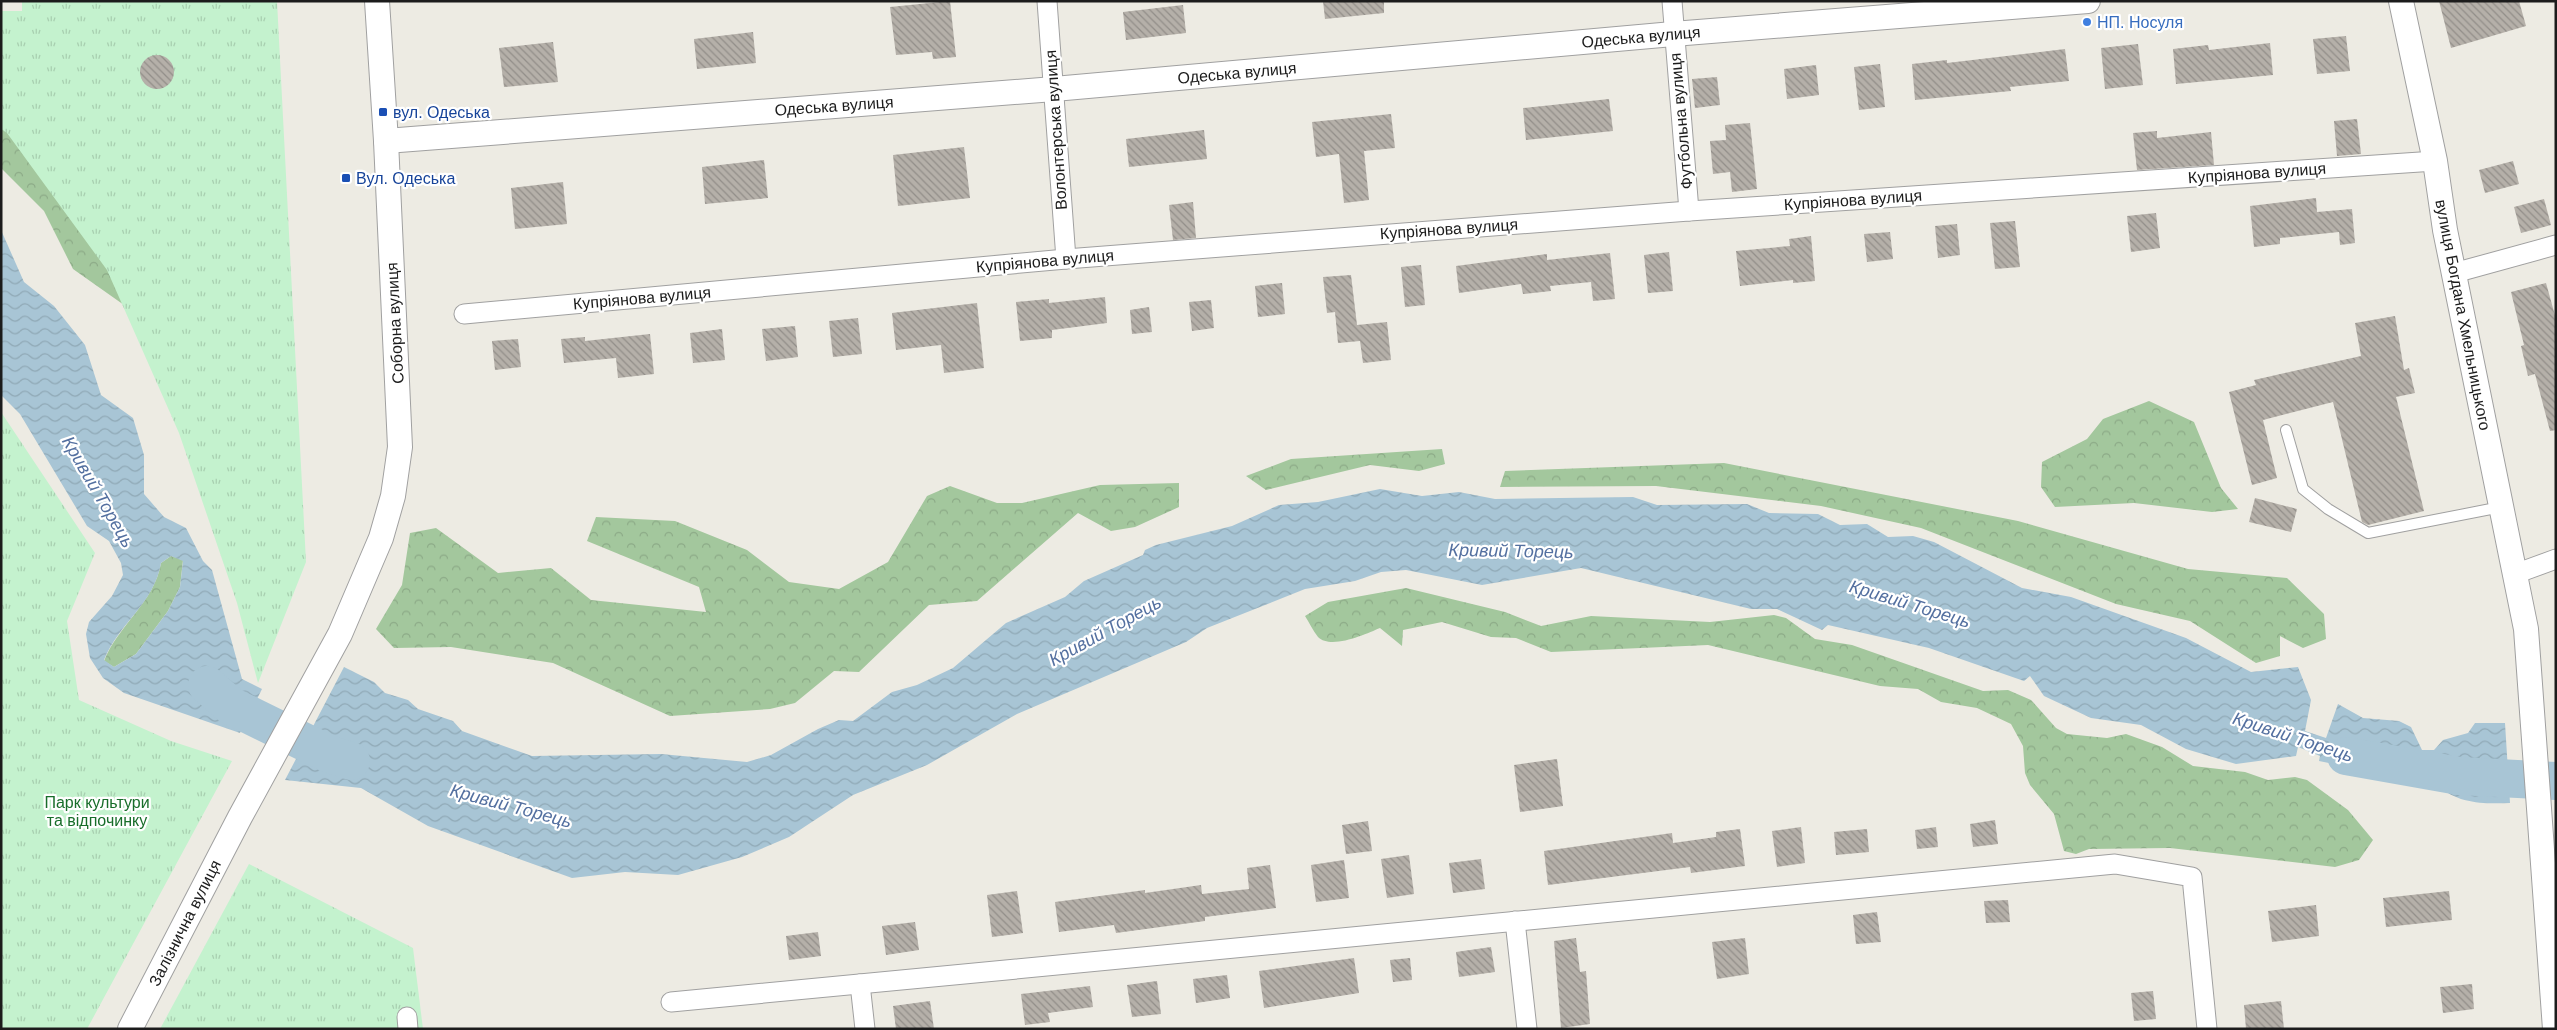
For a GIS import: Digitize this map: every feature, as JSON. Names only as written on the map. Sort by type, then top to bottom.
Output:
[{"type":"street","name":"Соборна вулиця","points":[[240,816],[340,634],[381,538],[393,496],[400,447],[386,141],[377,1]]},
{"type":"street","name":"Волонтерська вулиця","points":[[1047,1],[1066,259]]},
{"type":"street","name":"Футбольна вулиця","points":[[1672,1],[1673,34],[1689,211]]},
{"type":"street","name":"Одеська вулиця","points":[[386,141],[1054,89],[1673,34],[2088,1]]},
{"type":"street","name":"вулиця Богдана Хмельницького","points":[[2401,1],[2435,161],[2454,273],[2526,629],[2555,1029]]},
{"type":"street","name":"Купріянова вулиця","points":[[464,314],[1066,259],[1689,211],[2435,161]]},
{"type":"street","points":[[2454,273],[2556,245]]},
{"type":"street","points":[[2515,574],[2556,559]]},
{"type":"street","name":"Залізнична вулиця","points":[[130,1029],[240,816]]},
{"type":"street","points":[[671,1002],[2115,864],[2192,877],[2206,1029]]},
{"type":"street","points":[[1515,921],[1527,1029]]},
{"type":"street","points":[[860,984],[865,1029]]},
{"type":"lane","points":[[2286,430],[2303,489],[2328,509],[2368,534],[2501,507]]},
{"type":"green space","points":[[22,1],[277,1],[306,562],[258,683],[237,603],[179,433],[107,270],[7,133],[1,129],[1,11],[22,11]]},
{"type":"green space","points":[[1,119],[104,234],[124,305],[73,269],[44,211],[1,168]]},
{"type":"green space","points":[[2149,401],[2194,422],[2221,488],[2238,509],[2212,512],[2134,503],[2055,507],[2041,487],[2042,462],[2087,439],[2103,419]]},
{"type":"green space","name":"Парк культури та відпочинку","points":[[1,412],[95,553],[67,621],[79,700],[171,741],[232,761],[87,1029],[1,1029]]},
{"type":"green space","points":[[1442,449],[1445,464],[1419,471],[1370,465],[1266,490],[1246,476],[1291,459]]},
{"type":"green space","points":[[1724,463],[2018,521],[2188,569],[2287,578],[2324,614],[2326,639],[2303,648],[2280,636],[2280,656],[2256,663],[2190,621],[2116,604],[1921,528],[1821,506],[1656,486],[1500,487],[1505,471]]},
{"type":"green space","points":[[1179,483],[1179,507],[1135,527],[1111,531],[1078,513],[977,601],[929,605],[859,672],[834,671],[795,703],[770,709],[670,716],[553,663],[451,647],[394,648],[376,629],[402,585],[410,533],[436,528],[498,573],[551,568],[591,600],[706,612],[699,587],[587,541],[596,517],[675,521],[747,550],[789,582],[839,589],[888,562],[927,496],[950,486],[997,503],[1022,503],[1100,485]]},
{"type":"green space","points":[[171,556],[183,560],[180,587],[168,611],[136,654],[114,667],[104,661],[110,648],[144,602],[157,577],[161,563]]},
{"type":"green space","points":[[1406,588],[1505,612],[1541,626],[1591,616],[1710,622],[1774,615],[1786,618],[1815,639],[1852,645],[1983,691],[2008,690],[2031,700],[2056,728],[2067,734],[2107,738],[2126,734],[2162,747],[2193,766],[2245,772],[2268,780],[2295,777],[2307,780],[2348,810],[2373,840],[2359,860],[2335,867],[2170,848],[2089,849],[2076,854],[2064,851],[2054,814],[2030,785],[2025,773],[2023,746],[2011,724],[1977,708],[1941,702],[1918,689],[1880,686],[1708,645],[1551,652],[1516,638],[1491,637],[1442,622],[1403,630],[1402,646],[1380,628],[1349,640],[1331,642],[1324,641],[1318,637],[1305,616],[1328,602]]},
{"type":"green space","points":[[249,864],[413,948],[423,1029],[160,1029]]},
{"type":"water","points":[[1,230],[24,282],[54,306],[85,345],[101,395],[133,418],[144,455],[144,494],[164,517],[186,528],[203,561],[212,570],[242,679],[262,689],[240,733],[124,693],[103,678],[90,658],[86,634],[89,622],[112,596],[123,575],[121,563],[109,541],[87,526],[20,414],[1,395]],"holes":[[[171,556],[183,561],[180,587],[168,611],[136,654],[114,667],[104,660],[118,635],[144,602],[157,577],[161,563]]]},
{"type":"water","points":[[1380,489],[1422,496],[1459,492],[1495,499],[1633,497],[1657,505],[1747,504],[1769,513],[1818,514],[1840,525],[1867,524],[1888,537],[1913,536],[1934,542],[2022,588],[2071,597],[2186,638],[2251,672],[2298,667],[2311,700],[2305,731],[2326,738],[2338,704],[2363,718],[2399,721],[2411,727],[2422,750],[2434,750],[2443,740],[2468,733],[2475,723],[2505,723],[2510,803],[2471,802],[2454,796],[2438,785],[2441,771],[2433,762],[2399,762],[2390,771],[2378,773],[2319,761],[2320,756],[2298,747],[2296,756],[2236,764],[2186,749],[2141,725],[2091,718],[2044,696],[2030,676],[2024,681],[1929,648],[1828,625],[1822,630],[1777,609],[1751,609],[1581,568],[1482,585],[1406,570],[1381,572],[1355,581],[1305,589],[1207,628],[1186,642],[1017,714],[927,765],[853,795],[789,837],[742,857],[678,875],[625,872],[572,878],[428,826],[361,788],[285,780],[344,667],[374,682],[385,693],[408,700],[418,709],[453,721],[462,731],[532,756],[661,754],[747,762],[771,755],[818,729],[839,720],[853,721],[892,692],[917,685],[953,668],[1006,623],[1065,597],[1084,581],[1143,555],[1145,550],[1156,545],[1232,526],[1279,505],[1318,502]]},
{"type":"building","points":[[950,1],[956,57],[933,59],[932,52],[896,55],[890,7]]},
{"type":"building","points":[[1323,1],[1384,1],[1384,13],[1325,19]]},
{"type":"building","points":[[2439,1],[2519,1],[2526,26],[2451,48]]},
{"type":"building","points":[[1183,5],[1186,33],[1126,40],[1123,12]]},
{"type":"building","points":[[753,32],[756,63],[697,69],[694,39]]},
{"type":"building","points":[[2346,36],[2350,71],[2317,74],[2313,39]]},
{"type":"building","points":[[553,42],[558,82],[504,87],[499,48]]},
{"type":"building","points":[[2270,43],[2273,75],[2176,84],[2173,49],[2208,45],[2209,50]]},
{"type":"building","points":[[2138,44],[2143,85],[2105,89],[2101,48]]},
{"type":"building","points":[[2065,49],[2069,81],[2010,87],[2011,91],[1915,100],[1912,64],[1947,60],[1947,63]]},
{"type":"building","points":[[157,55],[169,60],[174,72],[169,84],[157,89],[145,84],[140,72],[145,60]]},
{"type":"building","points":[[1880,64],[1885,107],[1859,110],[1854,67]]},
{"type":"building","points":[[1816,65],[1819,95],[1787,99],[1784,69]]},
{"type":"building","points":[[1717,77],[1720,105],[1695,108],[1692,79]]},
{"type":"building","points":[[1609,99],[1613,131],[1526,140],[1523,108]]},
{"type":"building","points":[[1391,114],[1395,148],[1364,151],[1369,200],[1344,203],[1339,154],[1316,157],[1312,122]]},
{"type":"building","points":[[2357,119],[2361,154],[2337,156],[2334,121]]},
{"type":"building","points":[[1750,123],[1757,189],[1732,192],[1730,172],[1713,174],[1710,141],[1726,140],[1725,125]]},
{"type":"building","points":[[1204,130],[1207,159],[1129,167],[1126,139]]},
{"type":"building","points":[[2157,131],[2157,138],[2211,132],[2214,165],[2137,170],[2133,133]]},
{"type":"building","points":[[964,147],[970,198],[898,206],[893,155]]},
{"type":"building","points":[[764,160],[768,198],[705,204],[702,167]]},
{"type":"building","points":[[2513,161],[2519,184],[2485,193],[2479,170]]},
{"type":"building","points":[[563,182],[567,224],[515,229],[511,188]]},
{"type":"building","points":[[2316,198],[2317,212],[2352,209],[2355,243],[2340,245],[2339,232],[2280,238],[2280,244],[2254,247],[2250,206]]},
{"type":"building","points":[[2544,199],[2551,225],[2521,233],[2514,207]]},
{"type":"building","points":[[1193,202],[1196,238],[1173,240],[1169,205]]},
{"type":"building","points":[[2156,213],[2160,248],[2131,252],[2127,216]]},
{"type":"building","points":[[2015,221],[2020,267],[1995,269],[1990,223]]},
{"type":"building","points":[[1957,224],[1960,255],[1938,258],[1935,226]]},
{"type":"building","points":[[1890,232],[1893,259],[1867,262],[1864,234]]},
{"type":"building","points":[[1811,236],[1815,281],[1793,283],[1793,280],[1740,286],[1736,251],[1790,246],[1789,239]]},
{"type":"building","points":[[1669,252],[1673,291],[1648,293],[1644,255]]},
{"type":"building","points":[[1610,253],[1615,299],[1593,301],[1591,282],[1550,286],[1551,291],[1523,294],[1521,284],[1459,293],[1456,266],[1547,254],[1547,260]]},
{"type":"building","points":[[1421,265],[1425,305],[1405,307],[1401,267]]},
{"type":"building","points":[[1351,275],[1357,325],[1387,322],[1391,360],[1363,363],[1360,341],[1338,343],[1335,312],[1327,313],[1323,277]]},
{"type":"building","points":[[1282,283],[1285,314],[1258,317],[1255,286]]},
{"type":"building","points":[[2546,283],[2556,319],[2556,430],[2550,431],[2535,374],[2528,376],[2521,346],[2524,345],[2511,292]]},
{"type":"building","points":[[1105,297],[1107,323],[1052,330],[1052,338],[1020,341],[1016,302],[1049,299],[1049,303]]},
{"type":"building","points":[[1211,300],[1214,328],[1192,331],[1189,302]]},
{"type":"building","points":[[977,303],[984,368],[944,373],[941,345],[896,350],[892,313]]},
{"type":"building","points":[[1149,307],[1152,332],[1132,334],[1130,310]]},
{"type":"building","points":[[2395,316],[2404,370],[2409,368],[2415,393],[2396,397],[2424,511],[2368,525],[2362,522],[2333,402],[2263,420],[2277,478],[2252,485],[2229,392],[2256,385],[2254,380],[2361,356],[2355,323]]},
{"type":"building","points":[[858,318],[862,354],[833,357],[829,321]]},
{"type":"building","points":[[795,326],[798,357],[766,361],[762,329]]},
{"type":"building","points":[[722,329],[725,360],[693,363],[690,333]]},
{"type":"building","points":[[650,334],[654,374],[618,378],[616,358],[564,363],[561,339],[585,337],[585,341]]},
{"type":"building","points":[[518,339],[521,367],[495,370],[492,341]]},
{"type":"building","points":[[2255,498],[2297,509],[2291,532],[2249,522]]},
{"type":"building","points":[[1557,759],[1563,806],[1520,812],[1514,765]]},
{"type":"building","points":[[1995,820],[1998,844],[1973,847],[1970,824]]},
{"type":"building","points":[[1368,821],[1372,851],[1346,854],[1342,825]]},
{"type":"building","points":[[1801,827],[1805,863],[1777,867],[1772,831]]},
{"type":"building","points":[[1936,827],[1938,847],[1917,849],[1915,830]]},
{"type":"building","points":[[1740,829],[1745,866],[1691,873],[1690,867],[1548,885],[1544,851],[1672,833],[1673,843],[1716,837],[1716,832]]},
{"type":"building","points":[[1867,829],[1869,852],[1836,855],[1834,832]]},
{"type":"building","points":[[1409,855],[1414,894],[1387,898],[1381,859]]},
{"type":"building","points":[[1481,859],[1485,889],[1453,893],[1449,863]]},
{"type":"building","points":[[1344,860],[1349,898],[1316,902],[1311,865]]},
{"type":"building","points":[[1270,865],[1276,908],[1205,917],[1205,921],[1116,933],[1114,925],[1059,932],[1055,902],[1145,890],[1145,893],[1201,885],[1202,894],[1249,889],[1247,868]]},
{"type":"building","points":[[1017,891],[1023,933],[992,937],[987,895]]},
{"type":"building","points":[[2449,891],[2452,920],[2386,927],[2383,898]]},
{"type":"building","points":[[2008,900],[2010,922],[1986,923],[1984,901]]},
{"type":"building","points":[[2316,905],[2319,936],[2272,942],[2268,911]]},
{"type":"building","points":[[1877,912],[1881,942],[1856,944],[1853,915]]},
{"type":"building","points":[[915,922],[919,950],[886,955],[882,926]]},
{"type":"building","points":[[818,932],[821,956],[789,960],[786,936]]},
{"type":"building","points":[[1576,938],[1580,972],[1586,971],[1590,1024],[1561,1028],[1554,941]]},
{"type":"building","points":[[1745,938],[1749,974],[1717,979],[1712,942]]},
{"type":"building","points":[[1491,947],[1495,972],[1459,977],[1456,952]]},
{"type":"building","points":[[1354,958],[1359,993],[1264,1008],[1259,971]]},
{"type":"building","points":[[1410,958],[1412,980],[1393,982],[1390,960]]},
{"type":"building","points":[[1227,975],[1230,998],[1196,1003],[1193,979]]},
{"type":"building","points":[[1157,981],[1161,1014],[1132,1017],[1127,985]]},
{"type":"building","points":[[2472,984],[2474,1009],[2443,1013],[2440,987]]},
{"type":"building","points":[[1090,986],[1093,1007],[1048,1013],[1050,1022],[1025,1025],[1021,994]]},
{"type":"building","points":[[2153,991],[2156,1019],[2134,1021],[2131,993]]},
{"type":"building","points":[[930,1001],[934,1029],[896,1029],[893,1006]]},
{"type":"building","points":[[2281,1001],[2284,1029],[2246,1029],[2244,1005]]},
{"type":"waterway","name":"Кривий Торець","points":[[207,685],[231,706],[329,754],[351,761]]},
{"type":"waterway","name":"Кривий Торець","points":[[2346,756],[2459,776],[2556,781]]},
{"type":"place","name":"НП. Носуля","points":[[2087,22]]},
{"type":"place","name":"вул. Одеська","points":[[383,112]]},
{"type":"place","name":"Вул. Одеська","points":[[346,178]]}]
